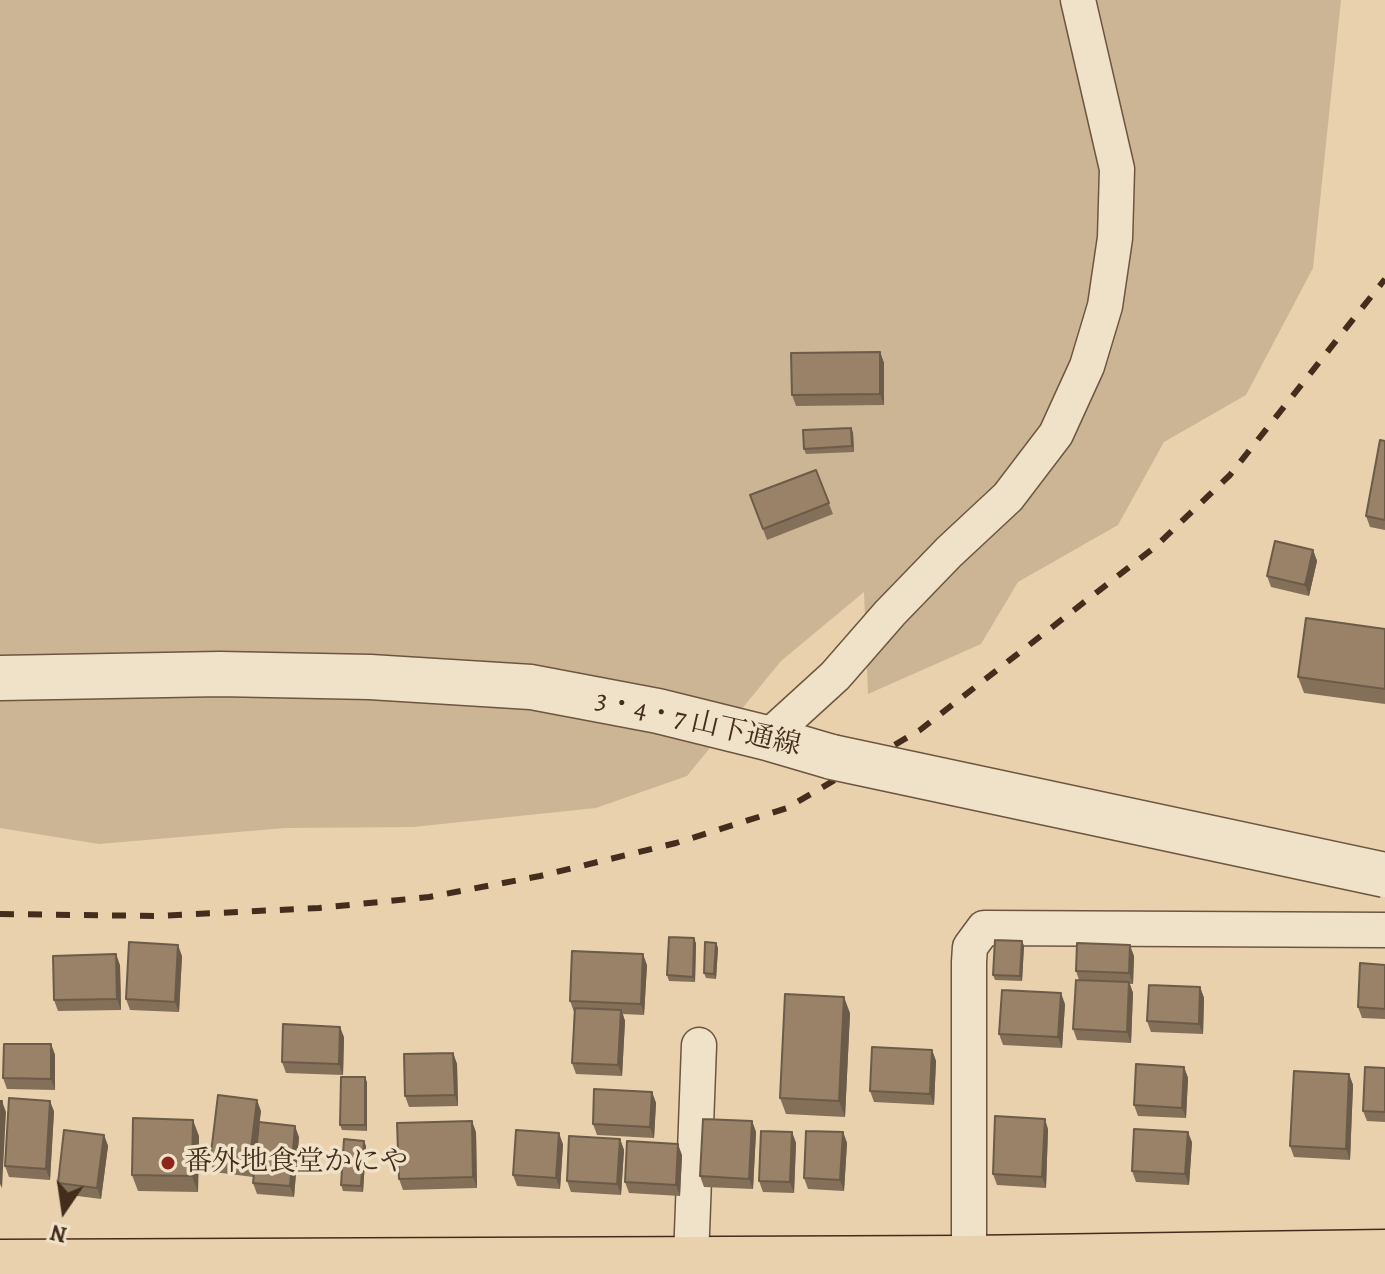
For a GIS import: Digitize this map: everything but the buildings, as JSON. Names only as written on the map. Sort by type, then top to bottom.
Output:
[{"type":"highway","points":[[0,1262],[202,1267],[1385,1252]]},
{"type":"street","points":[[767,738],[835,676],[900,603],[1008,497],[1056,434],[1087,366],[1105,306],[1115,238],[1117,169],[1078,0]]},
{"type":"street","name":"3・4・7 山下通線","points":[[0,678],[220,674],[370,677],[531,687],[658,711],[832,757],[1385,875]]},
{"type":"street","points":[[969,1258],[969,962],[970,947],[984,928],[1385,930]]},
{"type":"street","points":[[691,1259],[699,1045]]},
{"type":"shaded area","points":[[0,0],[1341,0],[1313,268],[1246,395],[1164,442],[1118,525],[1018,582],[981,644],[868,694],[864,592],[781,661],[687,776],[596,808],[413,827],[285,828],[99,844],[0,828]]},
{"type":"railway","points":[[0,914],[156,916],[319,908],[429,897],[540,876],[676,843],[787,808],[920,730],[1155,547],[1230,475],[1385,279]]},
{"type":"place","name":"番外地食堂かにや","points":[[168,1163]]}]
